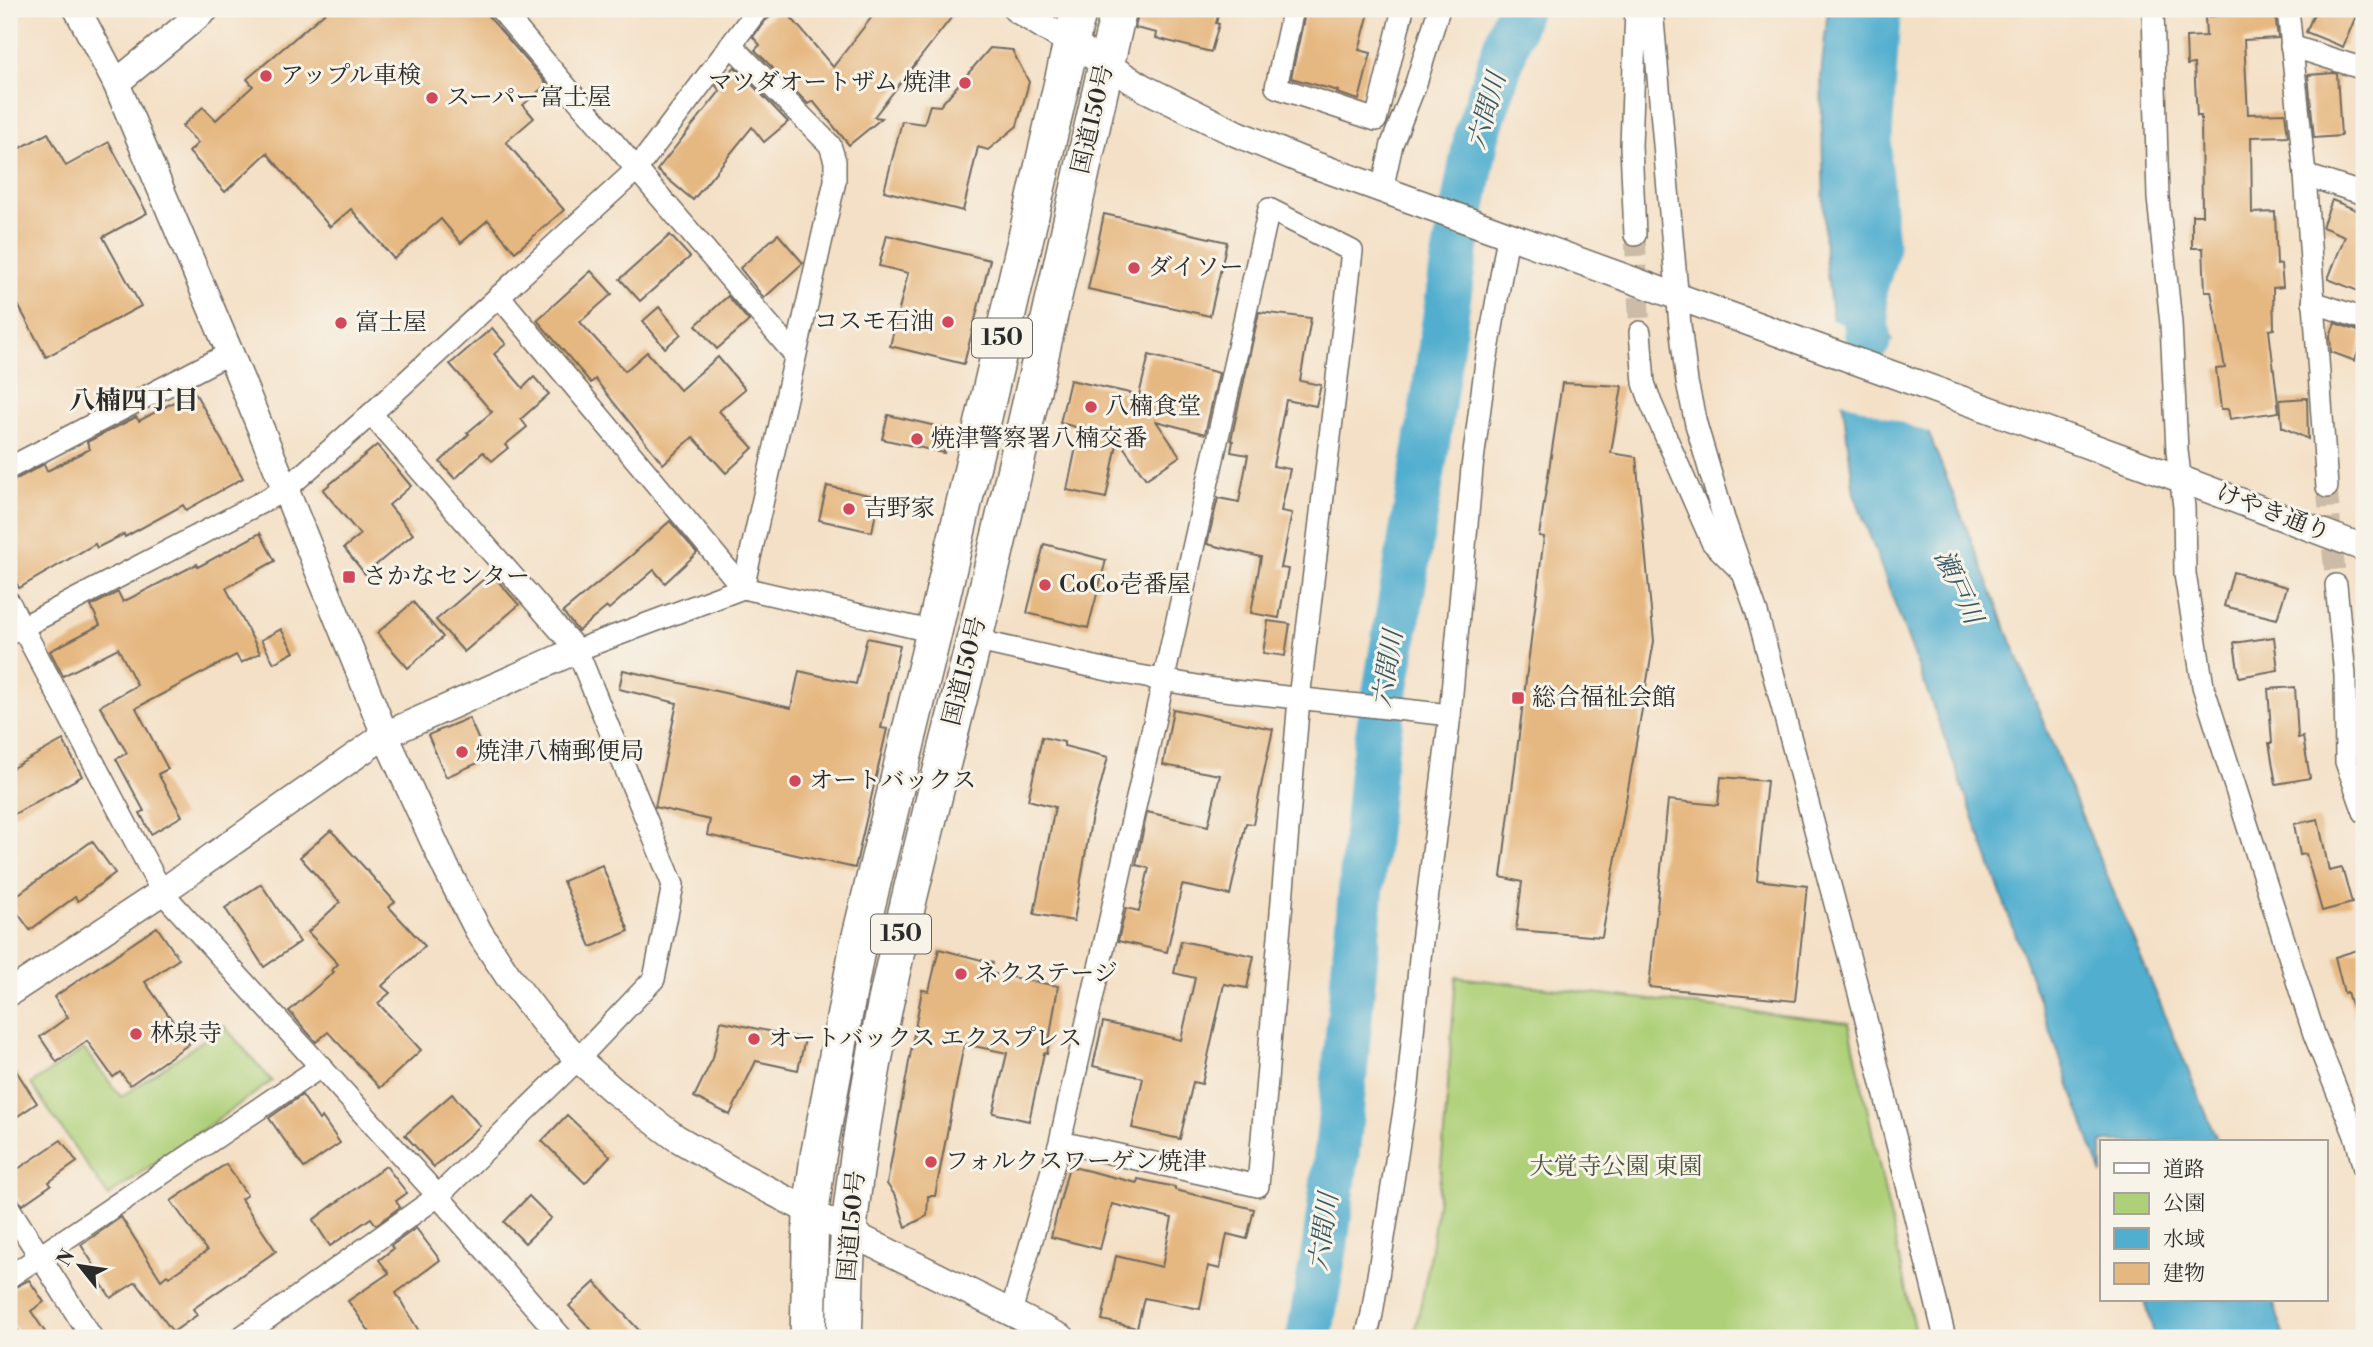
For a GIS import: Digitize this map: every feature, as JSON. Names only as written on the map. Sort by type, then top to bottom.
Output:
[{"type":"highway","name":"国道150号","points":[[807,1338],[811,1212],[832,1075],[858,944],[934,632],[1079,9]]},
{"type":"highway","name":"国道150号","points":[[844,1338],[849,1232],[860,1143],[891,973],[974,640],[1119,9]]},
{"type":"street","points":[[77,9],[116,83],[230,353],[385,735],[446,868],[479,932],[523,995],[545,1024],[578,1059],[614,1091],[675,1137],[740,1175],[849,1232],[1062,1338]]},
{"type":"street","points":[[116,83],[206,9]]},
{"type":"street","points":[[500,9],[795,355]]},
{"type":"street","points":[[15,630],[285,490],[636,170],[758,9]]},
{"type":"street","name":"けやき通り","points":[[1016,9],[1144,88],[1233,131],[1386,191],[2364,548]]},
{"type":"street","points":[[1293,9],[1276,87],[1376,120],[1403,9]]},
{"type":"street","points":[[1386,191],[1392,144],[1416,83],[1438,9]]},
{"type":"street","points":[[1635,235],[1631,146],[1636,9]]},
{"type":"street","points":[[1652,9],[1684,299],[1687,382],[1696,424],[1757,613],[1860,996],[1945,1338]]},
{"type":"street","points":[[2152,9],[2158,198],[2171,323],[2177,451],[2175,477],[2184,507],[2185,574],[2203,687],[2314,1034],[2356,1138],[2364,1170]]},
{"type":"street","points":[[2288,9],[2305,175],[2328,487]]},
{"type":"street","points":[[730,45],[830,145],[835,161],[835,181],[743,589]]},
{"type":"street","points":[[2291,46],[2364,69]]},
{"type":"street","points":[[2305,175],[2364,194]]},
{"type":"street","points":[[1011,1312],[1060,1142],[1269,209],[1352,251],[1299,699],[1258,1186],[1060,1142]]},
{"type":"street","points":[[1366,1338],[1408,1085],[1443,715],[1503,234]]},
{"type":"street","points":[[499,296],[743,589]]},
{"type":"street","points":[[2313,302],[2364,318]]},
{"type":"street","points":[[1640,332],[1644,383],[1651,403],[1712,542],[1743,574]]},
{"type":"street","points":[[9,468],[230,353]]},
{"type":"street","points":[[240,1338],[438,1196],[578,1059],[654,979],[673,885],[578,650],[371,414]]},
{"type":"street","points":[[2336,585],[2355,679],[2346,762],[2364,812]]},
{"type":"street","points":[[9,993],[162,892],[385,735],[578,650],[743,589],[934,632]]},
{"type":"street","points":[[9,602],[15,630],[162,892],[322,1066],[562,1338]]},
{"type":"street","points":[[974,640],[1164,681],[1443,715]]},
{"type":"street","points":[[9,1277],[322,1066]]},
{"type":"street","points":[[9,1208],[92,1338]]},
{"type":"green space","name":"大覚寺公園 東園","points":[[1456,977],[1849,1023],[1916,1338],[1413,1338],[1437,1204]]},
{"type":"green space","points":[[224,1026],[272,1081],[108,1196],[31,1084],[84,1049],[121,1097]]},
{"type":"water","points":[[1828,9],[1880,9],[1867,278],[2061,766],[2217,1140],[2100,1140],[2100,1169],[1854,493],[1825,258],[1821,75]]},
{"type":"water","points":[[2146,1302],[2274,1302],[2284,1338],[2155,1338]]},
{"type":"pier","points":[[1829,319],[1897,343],[1933,434],[1839,400]]},
{"type":"building","points":[[329,9],[482,9],[547,84],[523,105],[534,118],[506,142],[564,210],[515,252],[488,220],[461,243],[441,219],[394,259],[351,209],[330,227],[267,153],[225,192],[189,152],[198,143],[182,126],[203,107],[216,120],[253,86],[247,79]]},
{"type":"building","points":[[780,9],[784,9],[833,67],[878,9],[958,9],[874,117],[882,118],[849,145],[813,101],[808,104],[755,50],[760,45],[753,37],[765,21]]},
{"type":"building","points":[[1139,9],[1220,9],[1211,52],[1156,38],[1157,33],[1135,28]]},
{"type":"building","points":[[1306,9],[1370,9],[1359,50],[1371,53],[1359,100],[1291,78]]},
{"type":"building","points":[[2316,9],[2359,9],[2343,47],[2306,32]]},
{"type":"building","points":[[2275,12],[2278,38],[2244,40],[2248,114],[2285,113],[2288,136],[2251,137],[2252,213],[2275,212],[2277,265],[2281,264],[2283,287],[2273,288],[2274,329],[2269,330],[2279,412],[2230,419],[2228,409],[2221,409],[2216,369],[2225,368],[2211,291],[2205,291],[2203,248],[2192,248],[2192,215],[2202,215],[2201,116],[2197,116],[2194,64],[2187,65],[2186,37],[2206,36],[2205,17]]},
{"type":"building","points":[[990,48],[1012,50],[1029,82],[1017,126],[988,150],[978,147],[963,211],[884,191],[902,121],[924,124],[930,105],[940,106]]},
{"type":"building","points":[[735,67],[788,122],[764,142],[752,127],[693,200],[657,170],[720,91],[716,86]]},
{"type":"building","points":[[2337,74],[2341,136],[2314,138],[2308,75]]},
{"type":"building","points":[[48,133],[66,166],[109,142],[147,213],[103,237],[141,306],[46,357],[9,288],[9,154]]},
{"type":"building","points":[[2332,200],[2356,210],[2357,206],[2364,207],[2364,275],[2358,291],[2328,279],[2345,236],[2322,227]]},
{"type":"building","points":[[1104,214],[1227,242],[1210,316],[1088,289]]},
{"type":"building","points":[[778,234],[803,263],[764,298],[740,268]]},
{"type":"building","points":[[670,235],[690,257],[640,301],[620,279]]},
{"type":"building","points":[[887,235],[990,260],[964,364],[890,346],[908,273],[879,266]]},
{"type":"building","points":[[591,271],[612,294],[580,322],[625,371],[647,352],[680,390],[718,357],[745,389],[719,411],[753,448],[726,473],[693,437],[663,464],[595,379],[591,383],[537,320]]},
{"type":"building","points":[[728,296],[749,321],[717,349],[696,325]]},
{"type":"building","points":[[659,307],[681,334],[665,348],[643,321]]},
{"type":"building","points":[[1259,312],[1311,318],[1300,381],[1321,385],[1316,406],[1286,400],[1273,466],[1290,469],[1281,511],[1292,513],[1281,568],[1288,569],[1279,618],[1251,613],[1261,557],[1207,544],[1218,498],[1239,502],[1248,455],[1231,452],[1231,440]]},
{"type":"building","points":[[2335,323],[2364,333],[2355,361],[2331,352],[2330,336]]},
{"type":"building","points":[[492,328],[506,344],[494,354],[523,388],[534,377],[549,394],[521,419],[527,427],[505,445],[508,448],[492,461],[483,452],[455,479],[440,462],[469,434],[467,433],[492,412],[450,364]]},
{"type":"building","points":[[1149,355],[1219,373],[1205,434],[1156,421],[1180,456],[1146,479],[1118,439],[1106,498],[1067,490],[1080,428],[1060,423],[1070,380],[1139,395]]},
{"type":"building","points":[[1562,383],[1622,386],[1611,453],[1636,457],[1654,641],[1602,937],[1516,930],[1522,882],[1501,877],[1544,537],[1539,536]]},
{"type":"building","points":[[194,391],[243,478],[186,510],[183,505],[125,537],[124,534],[97,548],[95,544],[19,588],[9,570],[9,483],[44,464],[47,471],[90,449],[87,442],[136,417],[139,421]]},
{"type":"building","points":[[2307,398],[2308,439],[2282,427],[2280,400]]},
{"type":"building","points":[[888,415],[949,429],[944,453],[882,439]]},
{"type":"building","points":[[377,445],[411,486],[389,505],[413,534],[365,574],[344,548],[360,535],[323,490]]},
{"type":"building","name":"吉野家","points":[[827,486],[879,497],[872,532],[819,520]]},
{"type":"building","points":[[670,521],[697,553],[665,583],[654,570],[609,609],[607,607],[578,631],[563,612]]},
{"type":"building","points":[[260,533],[275,561],[226,588],[260,653],[241,663],[236,655],[136,708],[168,769],[158,774],[182,816],[151,834],[140,813],[144,811],[116,759],[127,753],[100,706],[137,685],[118,648],[63,676],[50,651],[100,625],[91,606],[118,592],[123,602],[197,564],[198,567]]},
{"type":"building","points":[[1044,544],[1106,560],[1088,628],[1027,613]]},
{"type":"building","points":[[2233,572],[2287,587],[2277,619],[2224,606]]},
{"type":"building","points":[[491,573],[519,605],[464,652],[436,620]]},
{"type":"building","points":[[413,602],[443,637],[408,668],[377,633]]},
{"type":"building","points":[[1268,621],[1290,624],[1285,656],[1263,653]]},
{"type":"building","points":[[281,629],[294,652],[274,663],[261,640]]},
{"type":"building","points":[[2274,637],[2278,670],[2239,677],[2234,643]]},
{"type":"building","points":[[867,638],[900,645],[881,728],[887,729],[855,868],[707,835],[710,820],[655,807],[677,703],[619,689],[623,670],[791,708],[799,671],[856,684]]},
{"type":"building","points":[[2295,687],[2298,738],[2303,737],[2310,778],[2276,784],[2269,743],[2272,743],[2268,689]]},
{"type":"building","points":[[1173,709],[1273,729],[1253,824],[1246,823],[1230,895],[1182,885],[1167,952],[1118,941],[1126,908],[1139,911],[1149,868],[1136,865],[1147,812],[1208,826],[1220,775],[1163,765]]},
{"type":"building","points":[[469,718],[487,759],[446,777],[428,735]]},
{"type":"building","points":[[1042,737],[1064,742],[1064,746],[1108,757],[1091,821],[1074,921],[1034,914],[1055,807],[1028,800]]},
{"type":"building","points":[[63,740],[82,776],[9,817],[9,770]]},
{"type":"building","points":[[1721,777],[1767,781],[1757,880],[1807,886],[1795,1001],[1649,987],[1668,800],[1718,805]]},
{"type":"building","points":[[2318,819],[2329,871],[2342,868],[2352,903],[2322,911],[2306,854],[2300,855],[2294,824]]},
{"type":"building","points":[[331,830],[395,902],[389,907],[425,946],[382,986],[390,993],[378,1003],[421,1050],[380,1088],[328,1032],[316,1042],[289,1011],[334,972],[332,970],[338,964],[308,932],[340,902],[300,857]]},
{"type":"building","points":[[92,841],[115,873],[78,901],[75,897],[30,930],[9,901]]},
{"type":"building","points":[[602,865],[629,931],[591,947],[563,881]]},
{"type":"building","points":[[261,884],[300,942],[264,967],[225,908]]},
{"type":"building","points":[[157,927],[179,959],[145,982],[189,1044],[130,1085],[120,1072],[113,1077],[87,1041],[57,1062],[40,1037],[68,1017],[54,997]]},
{"type":"building","points":[[1181,941],[1254,956],[1247,988],[1224,984],[1202,1084],[1193,1082],[1180,1139],[1132,1128],[1143,1078],[1093,1066],[1103,1022],[1181,1040],[1195,978],[1174,973]]},
{"type":"building","points":[[2364,948],[2364,1032],[2360,1033],[2347,992],[2344,993],[2335,957]]},
{"type":"building","points":[[939,949],[993,963],[990,973],[1058,986],[1047,1054],[1044,1053],[1029,1121],[993,1113],[1007,1053],[964,1044],[935,1196],[928,1196],[927,1216],[906,1227],[896,1197],[887,1184],[922,990],[929,991]]},
{"type":"building","points":[[721,1021],[805,1039],[798,1070],[756,1061],[730,1115],[694,1097],[713,1058]]},
{"type":"building","points":[[9,1060],[37,1103],[9,1122]]},
{"type":"building","points":[[452,1094],[480,1126],[434,1167],[405,1135]]},
{"type":"building","points":[[302,1095],[319,1120],[322,1117],[340,1143],[304,1168],[269,1118]]},
{"type":"building","points":[[567,1115],[610,1156],[585,1183],[542,1141]]},
{"type":"building","points":[[61,1140],[77,1162],[49,1182],[51,1185],[22,1205],[9,1186],[9,1175]]},
{"type":"building","points":[[226,1164],[247,1195],[241,1199],[276,1251],[193,1309],[197,1315],[173,1332],[136,1282],[111,1298],[94,1273],[98,1271],[81,1245],[121,1217],[161,1280],[167,1275],[169,1277],[207,1251],[171,1201]]},
{"type":"building","points":[[386,1166],[407,1193],[396,1201],[400,1207],[376,1225],[371,1218],[330,1246],[313,1220]]},
{"type":"building","points":[[1069,1166],[1137,1183],[1138,1179],[1175,1187],[1175,1190],[1254,1209],[1247,1239],[1227,1234],[1220,1269],[1208,1266],[1200,1309],[1144,1298],[1137,1328],[1102,1320],[1116,1256],[1162,1267],[1172,1218],[1112,1204],[1100,1249],[1051,1237]]},
{"type":"building","points":[[529,1196],[551,1218],[525,1243],[504,1222]]},
{"type":"building","points":[[416,1228],[440,1260],[396,1293],[423,1338],[374,1338],[348,1301],[389,1273],[379,1260],[393,1249],[391,1246]]},
{"type":"building","points":[[29,1280],[44,1302],[31,1311],[49,1338],[23,1338],[13,1324],[9,1327],[9,1290]]},
{"type":"building","points":[[595,1282],[646,1338],[599,1338],[569,1306]]},
{"type":"waterway","name":"六間川","points":[[1309,1338],[1325,1246],[1339,1134],[1372,770],[1426,450],[1453,264],[1477,134],[1518,9]]},
{"type":"waterway","name":"瀬戸川","points":[[1868,340],[1863,292],[1876,250],[1868,160],[1878,9]]},
{"type":"tunnel","points":[[1635,235],[1640,332]]},
{"type":"tunnel","points":[[2327,487],[2336,585]]},
{"type":"place","name":"アップル車検","points":[[266,76]]},
{"type":"place","name":"マツダオートザム 焼津","points":[[965,83]]},
{"type":"place","name":"スーパー富士屋","points":[[432,98]]},
{"type":"place","name":"ダイソー","points":[[1134,268]]},
{"type":"place","name":"コスモ石油","points":[[948,322]]},
{"type":"place","name":"富士屋","points":[[341,323]]},
{"type":"place","name":"八楠食堂","points":[[1091,407]]},
{"type":"place","name":"焼津警察署八楠交番","points":[[917,439]]},
{"type":"place","name":"吉野家","points":[[849,509]]},
{"type":"place","name":"さかなセンター","points":[[349,577]]},
{"type":"place","name":"CoCo壱番屋","points":[[1045,585]]},
{"type":"place","name":"総合福祉会館","points":[[1518,698]]},
{"type":"place","name":"焼津八楠郵便局","points":[[462,752]]},
{"type":"place","name":"オートバックス","points":[[795,781]]},
{"type":"place","name":"ネクステージ","points":[[961,974]]},
{"type":"place","name":"林泉寺","points":[[136,1034]]},
{"type":"place","name":"オートバックス エクスプレス","points":[[754,1039]]},
{"type":"place","name":"フォルクスワーゲン焼津","points":[[931,1162]]},
{"type":"district","name":"八楠四丁目","points":[[134,401]]}]
